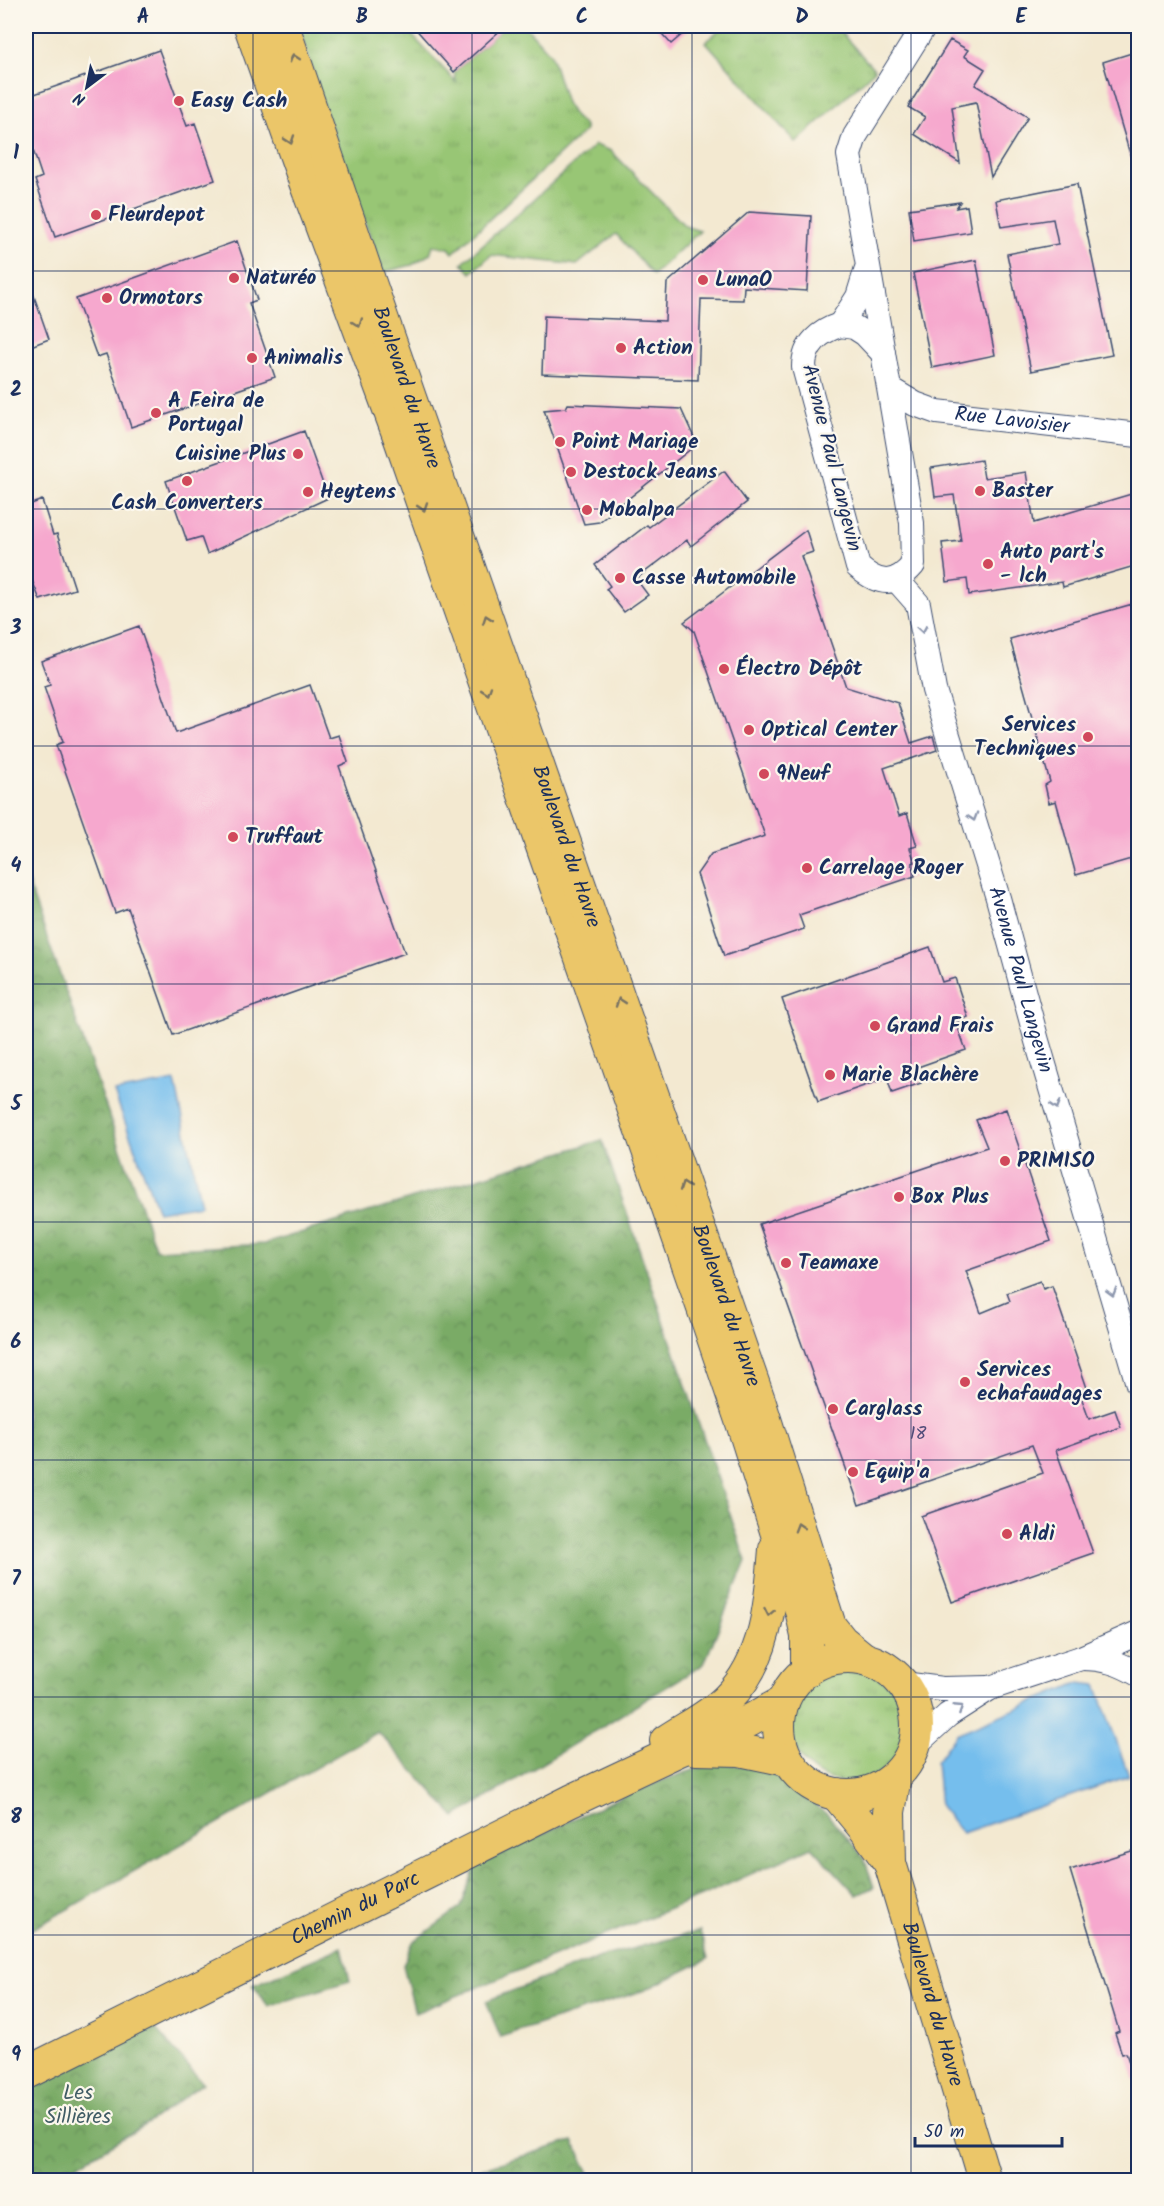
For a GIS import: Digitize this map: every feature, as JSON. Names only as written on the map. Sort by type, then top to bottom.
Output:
[{"type":"main road","name":"Boulevard du Havre","points":[[250,26],[400,440],[709,1325],[777,1533],[807,1636],[807,1669]]},
{"type":"main road","name":"Boulevard du Havre","points":[[283,26],[370,286],[759,1400],[830,1626],[842,1641],[863,1658],[881,1665],[903,1684],[915,1707],[917,1732],[915,1745],[910,1757],[895,1777],[885,1785],[861,1794],[836,1794],[809,1783],[787,1760],[778,1731],[779,1716],[789,1689],[807,1669],[828,1659],[863,1658]]},
{"type":"main road","points":[[571,1801],[710,1713],[735,1691],[748,1671],[770,1613],[777,1533]]},
{"type":"main road","name":"Chemin du Parc","points":[[26,2073],[571,1801],[749,1721],[783,1702]]},
{"type":"main road","name":"Chemin du Parc","points":[[686,1748],[740,1750],[787,1760]]},
{"type":"main road","name":"Boulevard du Havre","points":[[895,1777],[889,1812],[890,1863],[985,2181]]},
{"type":"main road","name":"Boulevard du Havre","points":[[836,1794],[890,1863]]},
{"type":"street","name":"Avenue Paul Langevin","points":[[867,266],[858,297],[840,325],[826,330],[809,346],[804,367],[858,567],[877,580],[887,582],[904,575],[913,565],[912,523],[849,154],[855,136],[924,26]]},
{"type":"street","points":[[840,325],[854,327],[865,334],[883,353]]},
{"type":"street","name":"Rue Lavoisier","points":[[890,388],[915,404],[937,412],[1138,435]]},
{"type":"street","name":"Avenue Paul Langevin","points":[[896,579],[918,604],[934,690],[998,898],[1040,1051],[1138,1384]]},
{"type":"street","points":[[915,1745],[948,1715],[990,1688],[1081,1658],[1138,1633]]},
{"type":"street","points":[[1081,1658],[1113,1660],[1138,1674]]},
{"type":"street","points":[[903,1684],[942,1689],[990,1688]]},
{"type":"green space","points":[[299,26],[414,26],[409,32],[456,82],[454,72],[505,26],[525,26],[551,55],[566,103],[575,117],[585,126],[585,131],[453,253],[449,248],[433,245],[430,254],[412,265],[383,272],[324,108]]},
{"type":"green space","points":[[723,26],[835,26],[875,70],[796,143],[706,42]]},
{"type":"green space","points":[[595,145],[611,151],[685,226],[700,231],[653,275],[616,234],[577,265],[491,255],[471,273],[462,263]]},
{"type":"green space","points":[[26,877],[156,1250],[264,1244],[602,1140],[746,1561],[704,1664],[455,1817],[378,1732],[26,1933]]},
{"type":"green space","points":[[848,1668],[870,1672],[888,1685],[901,1703],[905,1725],[901,1747],[888,1765],[870,1778],[848,1782],[826,1778],[808,1765],[795,1747],[791,1725],[795,1703],[808,1685],[826,1672]]},
{"type":"green space","points":[[718,1763],[766,1769],[828,1815],[864,1858],[874,1887],[857,1895],[812,1847],[706,1894],[415,2013],[403,1965],[413,1942],[461,1907],[475,1867],[564,1823],[655,1783]]},
{"type":"green space","points":[[700,1931],[708,1959],[645,1990],[500,2037],[486,2001],[600,1957]]},
{"type":"green space","points":[[342,1947],[350,1981],[268,2006],[253,1985]]},
{"type":"green space","name":"Les Sillières","points":[[143,2014],[203,2083],[148,2123],[52,2180],[26,2180],[26,2047],[34,2067]]},
{"type":"green space","points":[[573,2141],[592,2179],[590,2180],[396,2180],[473,2171]]},
{"type":"water","points":[[175,1081],[201,1205],[158,1212],[114,1092]]},
{"type":"water","points":[[1078,1683],[1096,1685],[1129,1776],[962,1833],[940,1806],[936,1762],[956,1734]]},
{"type":"building","points":[[413,26],[505,26],[454,72]]},
{"type":"building","points":[[655,26],[692,26],[671,44]]},
{"type":"building","points":[[950,40],[968,50],[964,56],[985,69],[975,85],[1028,117],[991,177],[976,102],[952,107],[960,163],[914,134],[925,117],[908,107]]},
{"type":"building","points":[[159,50],[187,126],[195,123],[215,180],[55,237],[35,180],[42,177],[26,129],[26,97]]},
{"type":"building","points":[[1138,51],[1138,167],[1134,168],[1103,62]]},
{"type":"building","points":[[1077,184],[1112,355],[1031,371],[1007,254],[1058,244],[1053,219],[1001,227],[996,200]]},
{"type":"building","points":[[960,202],[956,208],[967,206],[971,232],[914,241],[909,209]]},
{"type":"building","points":[[749,212],[811,216],[807,291],[744,287],[743,300],[701,299],[698,380],[542,374],[544,316],[665,321],[667,283]]},
{"type":"building","points":[[237,241],[257,300],[249,303],[275,377],[131,427],[106,354],[97,357],[76,299]]},
{"type":"building","points":[[976,260],[995,355],[932,368],[913,273]]},
{"type":"building","points":[[26,279],[28,279],[49,339],[26,348]]},
{"type":"building","points":[[568,404],[681,409],[697,444],[599,522],[584,524],[544,410],[566,408]]},
{"type":"building","points":[[304,431],[328,498],[207,554],[201,537],[187,541],[166,481]]},
{"type":"building","points":[[981,460],[984,478],[1026,472],[1034,523],[1138,492],[1138,565],[1063,587],[1062,582],[969,595],[967,579],[947,582],[942,543],[961,541],[954,495],[935,497],[931,468]]},
{"type":"building","points":[[724,471],[747,502],[691,546],[687,540],[636,579],[648,595],[624,612],[606,589],[610,586],[595,565]]},
{"type":"building","points":[[42,500],[53,535],[57,534],[75,589],[40,600],[30,575],[26,577],[26,506]]},
{"type":"building","points":[[806,530],[813,552],[801,556],[846,687],[898,703],[911,743],[933,736],[937,750],[884,768],[899,816],[907,813],[917,846],[910,848],[915,862],[912,863],[915,876],[799,915],[804,929],[724,956],[697,874],[711,854],[765,836],[694,631],[684,622]]},
{"type":"building","name":"Services Techniques","points":[[1136,603],[1138,614],[1138,857],[1076,875],[1056,801],[1049,803],[1045,785],[1050,782],[1010,639]]},
{"type":"building","name":"Truffaut","points":[[139,626],[176,733],[310,685],[329,738],[339,735],[348,762],[339,766],[405,953],[173,1035],[128,908],[115,913],[56,745],[63,742],[44,687],[50,685],[41,661]]},
{"type":"building","points":[[930,947],[942,982],[955,978],[968,1017],[956,1022],[966,1050],[915,1068],[921,1083],[892,1093],[887,1078],[818,1102],[782,999]]},
{"type":"building","points":[[1006,1109],[1051,1241],[966,1271],[981,1313],[1010,1301],[1007,1293],[1040,1281],[1043,1289],[1052,1286],[1087,1388],[1079,1391],[1089,1419],[1115,1410],[1121,1427],[1056,1450],[1093,1553],[952,1602],[921,1516],[1043,1473],[1032,1445],[859,1505],[759,1224],[987,1147],[976,1120]]},
{"type":"building","points":[[1138,1849],[1138,2080],[1135,2081],[1126,2053],[1122,2054],[1115,2033],[1119,2031],[1070,1870]]},
{"type":"place","name":"Easy Cash","points":[[179,101]]},
{"type":"place","name":"Fleurdepot","points":[[96,215]]},
{"type":"place","name":"Naturéo","points":[[234,278]]},
{"type":"place","name":"LunaO","points":[[703,280]]},
{"type":"place","name":"Ormotors","points":[[107,298]]},
{"type":"place","name":"Action","points":[[621,348]]},
{"type":"place","name":"Animalis","points":[[252,358]]},
{"type":"place","name":"A Feira de Portugal","points":[[156,413]]},
{"type":"place","name":"Point Mariage","points":[[560,442]]},
{"type":"place","name":"Cuisine Plus","points":[[298,454]]},
{"type":"place","name":"Destock Jeans","points":[[571,472]]},
{"type":"place","name":"Cash Converters","points":[[187,481]]},
{"type":"place","name":"Baster","points":[[980,491]]},
{"type":"place","name":"Heytens","points":[[308,492]]},
{"type":"place","name":"Mobalpa","points":[[587,510]]},
{"type":"place","name":"Auto part's - lch","points":[[988,564]]},
{"type":"place","name":"Casse Automobile","points":[[620,578]]},
{"type":"place","name":"Électro Dépôt","points":[[724,669]]},
{"type":"place","name":"Optical Center","points":[[749,730]]},
{"type":"place","name":"Services Techniques","points":[[1088,737]]},
{"type":"place","name":"9Neuf","points":[[764,774]]},
{"type":"place","name":"Truffaut","points":[[233,837]]},
{"type":"place","name":"Carrelage Roger","points":[[807,868]]},
{"type":"place","name":"Grand Frais","points":[[875,1026]]},
{"type":"place","name":"Marie Blachère","points":[[830,1075]]},
{"type":"place","name":"PRIMISO","points":[[1005,1161]]},
{"type":"place","name":"Box Plus","points":[[899,1197]]},
{"type":"place","name":"Teamaxe","points":[[786,1263]]},
{"type":"place","name":"Services echafaudages","points":[[965,1382]]},
{"type":"place","name":"Carglass","points":[[833,1409]]},
{"type":"place","name":"Equip'a","points":[[853,1472]]},
{"type":"place","name":"Aldi","points":[[1007,1534]]}]
